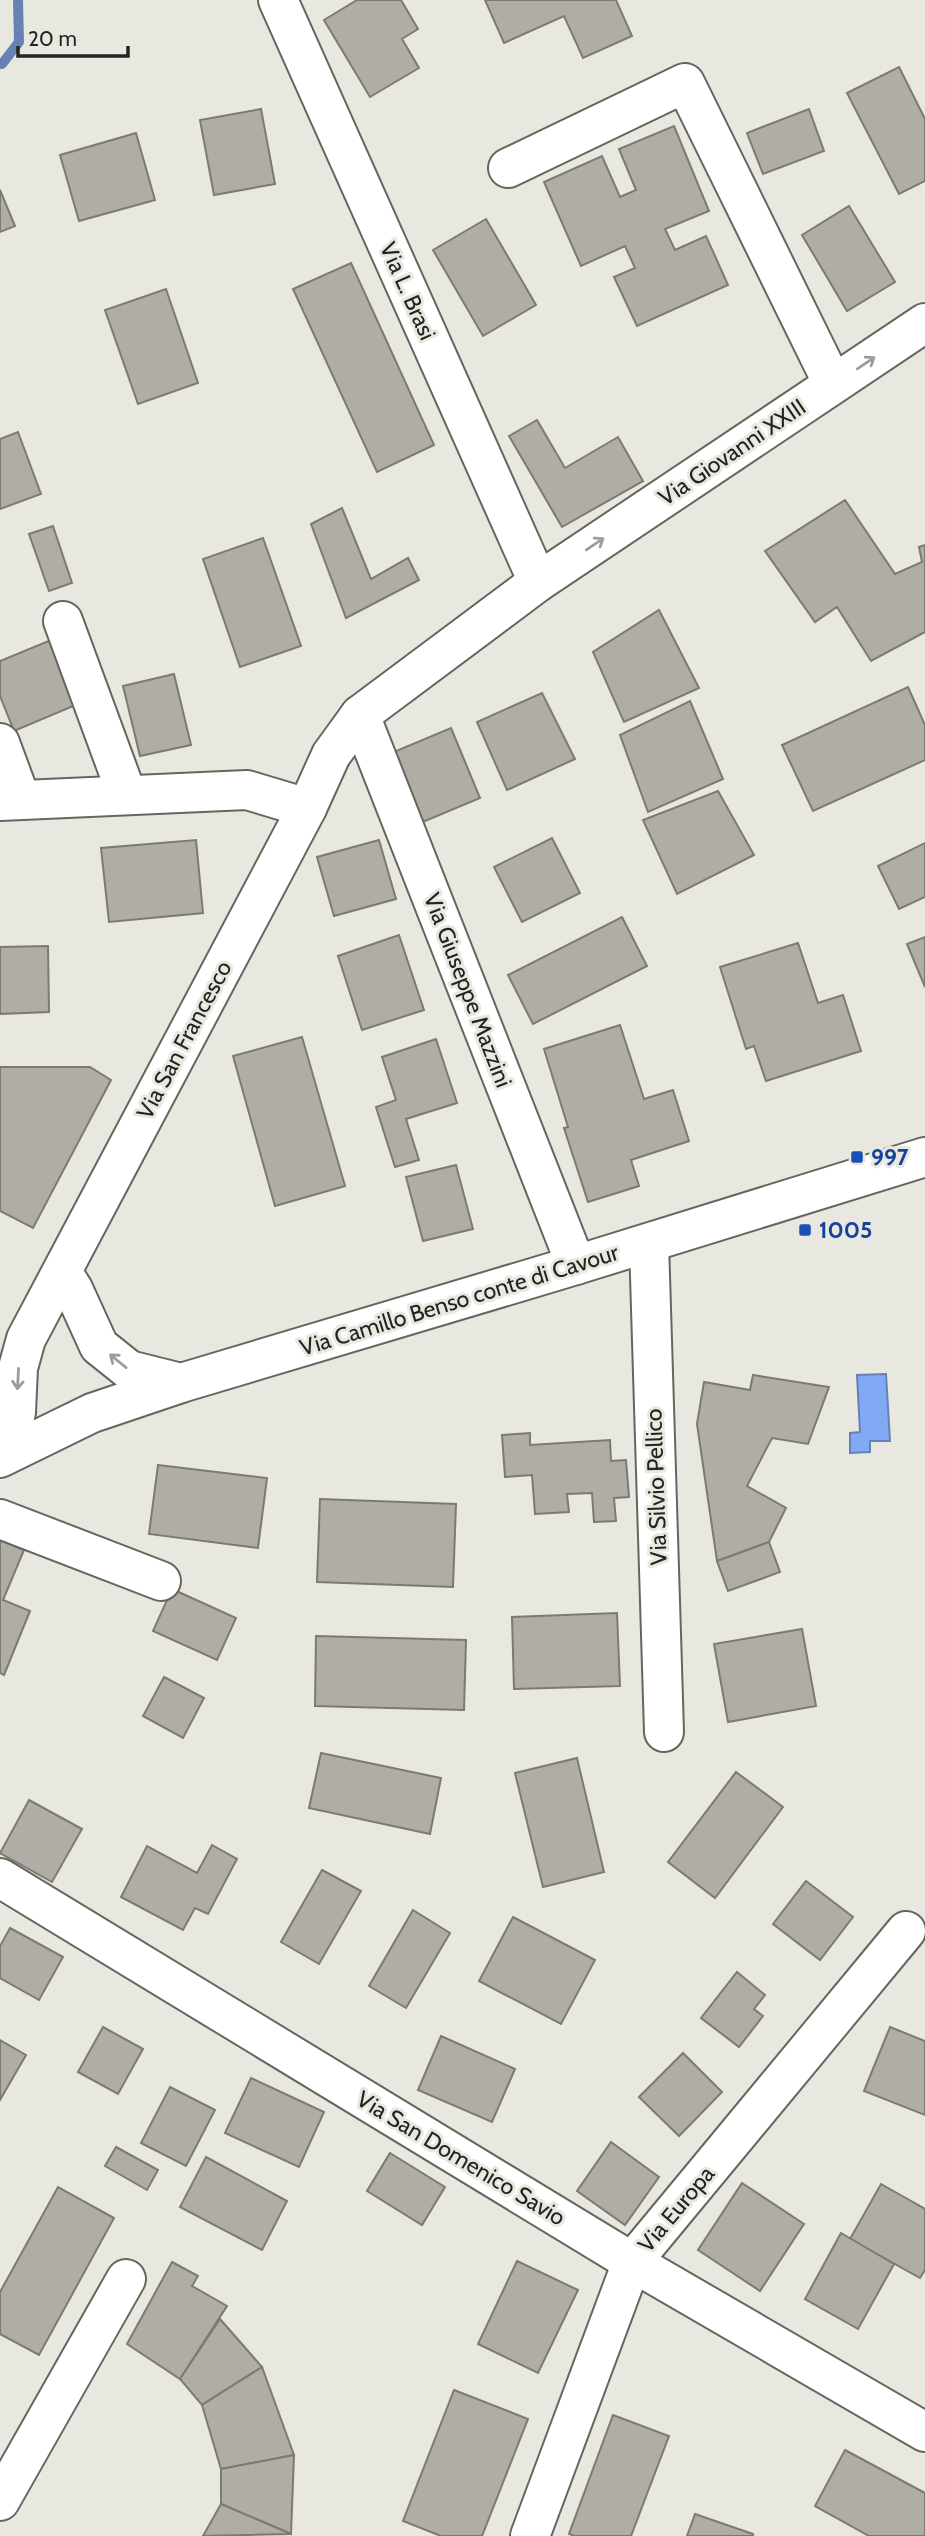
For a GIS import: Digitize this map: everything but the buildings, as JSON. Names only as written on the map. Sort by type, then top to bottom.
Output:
[{"type":"street","name":"Via L. Brasi","points":[[278,0],[538,582]]},
{"type":"street","points":[[508,168],[685,83],[833,384]]},
{"type":"street","name":"Via Giovanni XXIII","points":[[360,715],[538,582],[925,323]]},
{"type":"street","points":[[63,621],[127,795]]},
{"type":"street","name":"Via San Francesco","points":[[4,1455],[16,1412],[18,1368],[13,1336],[63,1273],[307,808],[331,755],[360,715]]},
{"type":"street","name":"Via Giuseppe Mazzini","points":[[360,715],[576,1265]]},
{"type":"street","points":[[0,743],[11,800],[247,790],[307,808]]},
{"type":"street","points":[[247,790],[331,755]]},
{"type":"street","name":"Via Camillo Benso conte di Cavour","points":[[4,1455],[92,1413],[181,1383],[925,1157]]},
{"type":"street","name":"Via Silvio Pellico","points":[[649,1243],[664,1732]]},
{"type":"street","points":[[63,1273],[99,1346],[129,1370],[181,1383]]},
{"type":"street","points":[[0,1519],[161,1581]]},
{"type":"street","name":"Via San Domenico Savio","points":[[0,1878],[632,2262],[925,2432]]},
{"type":"street","name":"Via Europa","points":[[530,2536],[632,2262],[905,1931]]},
{"type":"street","points":[[0,2501],[126,2279]]},
{"type":"water","points":[[886,1374],[890,1441],[870,1441],[870,1452],[850,1453],[850,1433],[860,1432],[857,1375]]},
{"type":"waterway","points":[[0,64],[19,42],[18,0]]},
{"type":"place","name":"997","points":[[857,1157]]},
{"type":"place","name":"1005","points":[[805,1230]]}]
